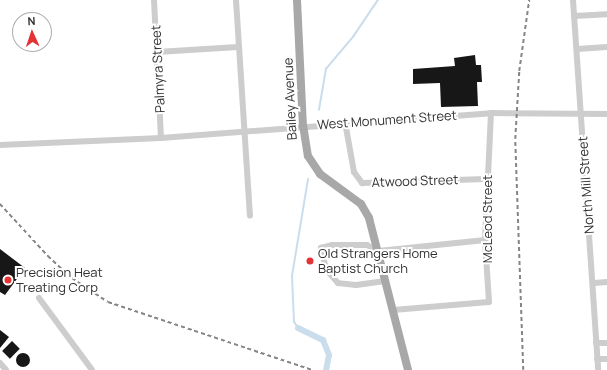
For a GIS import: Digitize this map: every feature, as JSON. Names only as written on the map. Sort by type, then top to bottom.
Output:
[{"type":"main road","name":"Bailey Avenue","points":[[297,0],[305,145],[312,165],[361,204],[369,218],[408,370]]},
{"type":"street","name":"Palmyra Street","points":[[154,0],[158,52],[161,138]]},
{"type":"street","points":[[236,0],[250,216]]},
{"type":"street","name":"North Mill Street","points":[[573,0],[594,283],[598,370]]},
{"type":"street","points":[[574,16],[607,14]]},
{"type":"street","points":[[158,52],[238,47]]},
{"type":"street","points":[[577,49],[607,47]]},
{"type":"street","name":"West Monument Street","points":[[0,145],[161,138],[245,132],[303,125],[491,113],[581,115],[607,114]]},
{"type":"street","name":"McLeod Street","points":[[393,310],[489,302],[485,240],[486,179],[492,144],[491,113]]},
{"type":"street","name":"Atwood Street","points":[[344,122],[354,172],[362,183],[486,179]]},
{"type":"street","points":[[385,282],[356,285],[338,283],[326,269],[321,248],[332,245],[367,245],[378,252],[485,240]]},
{"type":"street","points":[[594,283],[607,282]]},
{"type":"street","points":[[39,298],[92,370]]},
{"type":"street","points":[[596,343],[607,343]]},
{"type":"street","points":[[597,359],[607,359]]},
{"type":"street","points":[[0,363],[6,370]]},
{"type":"building","points":[[475,55],[476,65],[481,65],[482,82],[477,82],[478,106],[441,107],[440,83],[413,84],[413,69],[455,66],[454,58]]},
{"type":"building","name":"Precision Heat Treating Corp","points":[[0,249],[25,268],[5,295],[0,292]]},
{"type":"building","points":[[0,330],[9,337],[0,348]]},
{"type":"building","points":[[12,341],[20,349],[10,359],[2,351]]},
{"type":"building","points":[[23,353],[28,355],[30,360],[28,365],[23,367],[18,365],[16,360],[18,355]]},
{"type":"waterway","points":[[319,110],[326,69],[353,37],[378,0]]},
{"type":"waterway","points":[[298,328],[294,322],[292,276],[308,179]]},
{"type":"waterway","points":[[298,328],[323,340],[329,355],[326,370]]},
{"type":"railway","points":[[523,370],[515,139],[519,71],[529,0]]},
{"type":"railway","points":[[0,204],[48,256],[72,278],[108,302],[313,370]]},
{"type":"place","name":"Old Strangers Home Baptist Church","points":[[310,261]]},
{"type":"place","name":"Precision Heat Treating Corp","points":[[8,280]]}]
